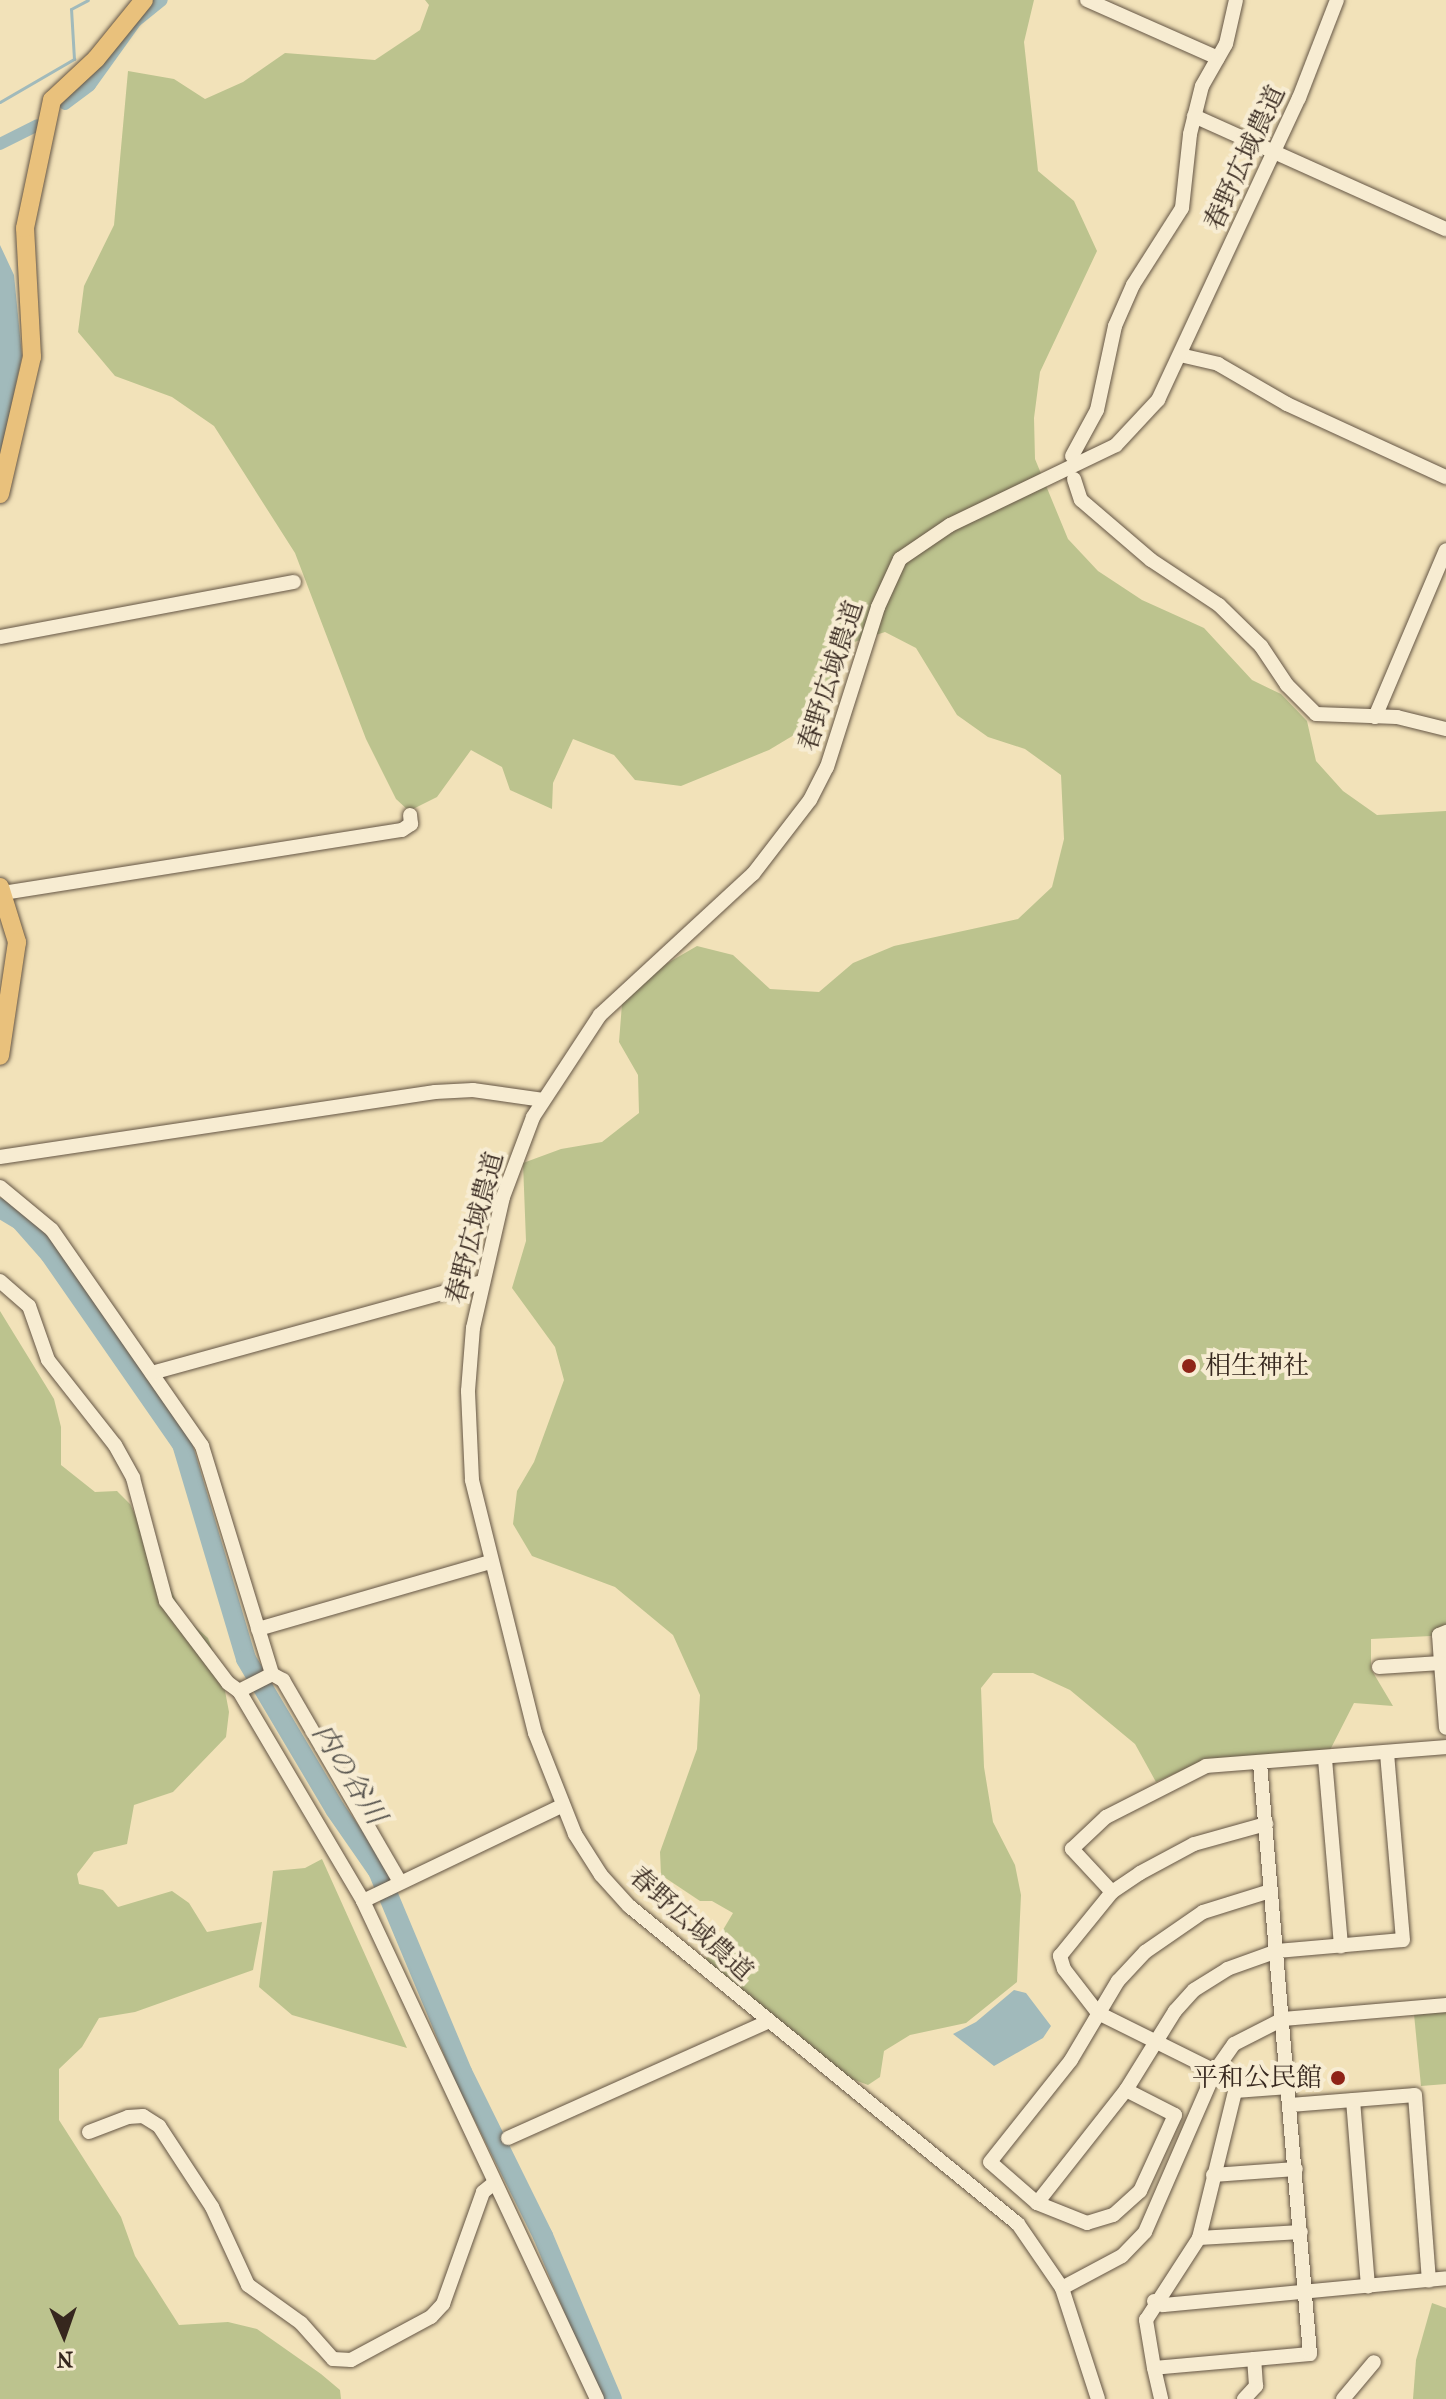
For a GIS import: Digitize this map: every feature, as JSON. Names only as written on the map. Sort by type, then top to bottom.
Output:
[{"type":"main road","points":[[0,494],[32,357],[25,228],[52,100],[96,59],[144,0]]},
{"type":"main road","points":[[0,1056],[17,942],[1,890]]},
{"type":"street","points":[[1087,0],[1218,58]]},
{"type":"street","points":[[1072,456],[1097,410],[1115,326],[1133,285],[1182,208],[1194,116],[1202,86],[1218,58],[1236,0]]},
{"type":"street","name":"春野広域農道","points":[[1098,2399],[1062,2288],[1018,2224],[767,2022],[629,1906],[601,1875],[561,1806],[535,1733],[490,1562],[467,1438],[473,1328],[503,1197],[543,1100],[600,1015],[753,874],[810,800],[827,767],[878,607],[900,559],[950,525],[1116,445],[1158,400],[1275,152],[1337,0]]},
{"type":"street","points":[[1194,116],[1446,229]]},
{"type":"street","points":[[1180,355],[1218,364],[1287,404],[1446,477]]},
{"type":"street","points":[[1074,479],[1081,500],[1151,560],[1219,605],[1261,646],[1287,685],[1316,714],[1375,717],[1446,729]]},
{"type":"street","points":[[1375,717],[1446,550]]},
{"type":"street","points":[[0,637],[294,582]]},
{"type":"street","points":[[1,890],[402,830],[411,824],[410,815]]},
{"type":"street","points":[[0,1157],[435,1092],[473,1090],[543,1100]]},
{"type":"street","points":[[0,1187],[52,1230],[152,1373],[210,1464],[269,1676]]},
{"type":"street","points":[[0,1281],[29,1306],[48,1360],[115,1445],[133,1478],[166,1601],[228,1683],[243,1690],[366,1899],[494,2183],[597,2399]]},
{"type":"street","points":[[152,1373],[483,1282]]},
{"type":"street","points":[[258,1629],[490,1562]]},
{"type":"street","points":[[1446,1632],[1439,1635],[1446,1728]]},
{"type":"street","points":[[1379,1667],[1441,1663]]},
{"type":"street","points":[[243,1690],[269,1676],[283,1680],[398,1883]]},
{"type":"street","points":[[1112,1892],[1072,1849],[1106,1817],[1206,1766],[1325,1759],[1446,1747]]},
{"type":"street","points":[[1037,2203],[1126,2090],[1154,2042],[1194,1990],[1237,1965],[1277,1951],[1403,1940],[1387,1753]]},
{"type":"street","points":[[1325,1759],[1341,1946]]},
{"type":"street","points":[[1154,2368],[1310,2354],[1260,1763]]},
{"type":"street","points":[[366,1899],[561,1806]]},
{"type":"street","points":[[1215,2071],[1098,2013],[1064,1969],[1060,1956],[1112,1892],[1194,1844],[1266,1824]]},
{"type":"street","points":[[1126,2090],[1175,2115],[1140,2191],[1113,2215],[1087,2223],[1037,2203],[990,2162],[1071,2060],[1118,1981],[1167,1933],[1203,1912],[1270,1891]]},
{"type":"street","points":[[1062,2288],[1122,2256],[1145,2232],[1215,2071],[1234,2044],[1283,2019],[1446,2005]]},
{"type":"street","points":[[508,2138],[767,2022]]},
{"type":"street","points":[[1161,2399],[1146,2320],[1154,2301],[1186,2263],[1199,2238],[1235,2091],[1289,2087]]},
{"type":"street","points":[[1291,2105],[1415,2095],[1429,2280]]},
{"type":"street","points":[[1353,2100],[1368,2286]]},
{"type":"street","points":[[89,2132],[128,2117],[143,2116],[159,2126],[212,2207],[248,2285],[301,2323],[333,2359],[351,2360],[431,2317],[443,2304],[483,2192],[494,2183]]},
{"type":"street","points":[[1213,2175],[1296,2169]]},
{"type":"street","points":[[1199,2238],[1301,2232]]},
{"type":"street","points":[[1154,2301],[1163,2305],[1446,2278]]},
{"type":"street","points":[[1244,2399],[1256,2386],[1254,2359]]},
{"type":"street","points":[[1343,2399],[1374,2362]]},
{"type":"green space","points":[[425,0],[1034,0],[1024,42],[1038,171],[1074,201],[1097,251],[1040,372],[1034,418],[1035,459],[1068,539],[1098,571],[1142,600],[1204,628],[1252,680],[1281,694],[1307,721],[1316,761],[1343,791],[1377,815],[1446,811],[1446,1626],[1431,1636],[1371,1639],[1371,1669],[1393,1706],[1354,1703],[1328,1754],[1203,1761],[1156,1782],[1135,1744],[1070,1690],[1033,1673],[993,1673],[981,1688],[984,1767],[993,1822],[1015,1865],[1021,1895],[1017,1982],[966,2023],[910,2035],[884,2051],[880,2077],[868,2085],[839,2074],[704,1962],[733,1913],[712,1901],[700,1901],[661,1875],[660,1852],[697,1749],[700,1695],[673,1635],[615,1587],[532,1556],[513,1524],[517,1491],[534,1462],[564,1380],[555,1347],[512,1288],[526,1241],[523,1163],[561,1149],[602,1142],[639,1113],[638,1075],[619,1042],[622,1004],[647,975],[697,946],[733,955],[770,989],[819,992],[853,963],[894,946],[1018,919],[1052,887],[1064,839],[1061,775],[1025,749],[988,737],[957,715],[916,648],[885,632],[842,646],[814,723],[769,750],[681,786],[635,780],[614,755],[573,739],[553,783],[552,809],[510,790],[502,767],[471,750],[437,797],[409,811],[396,799],[366,739],[295,553],[214,426],[172,397],[115,376],[78,332],[84,286],[114,225],[128,71],[174,79],[205,99],[243,82],[285,53],[375,60],[420,30],[429,5]]},
{"type":"green space","points":[[0,1311],[54,1399],[61,1427],[61,1465],[95,1492],[117,1491],[130,1504],[184,1617],[208,1638],[222,1675],[229,1712],[226,1737],[173,1792],[134,1805],[127,1844],[94,1852],[77,1874],[79,1884],[103,1890],[118,1907],[172,1891],[189,1903],[207,1932],[262,1922],[253,1970],[135,2012],[99,2018],[82,2047],[59,2069],[59,2120],[121,2217],[135,2256],[179,2325],[228,2322],[257,2329],[321,2374],[340,2390],[341,2399],[0,2399]]},
{"type":"green space","points":[[322,1859],[407,2048],[292,2015],[259,1987],[273,1871],[305,1868]]},
{"type":"green space","points":[[1446,2011],[1446,2084],[1421,2086],[1414,2014]]},
{"type":"green space","points":[[1432,2303],[1446,2308],[1446,2399],[1413,2399],[1416,2360]]},
{"type":"water","points":[[0,245],[14,275],[22,356],[0,458]]},
{"type":"water","points":[[1014,1990],[1026,1993],[1051,2026],[1043,2038],[994,2066],[953,2034],[976,2022]]},
{"type":"waterway","points":[[0,102],[74,59],[71,9],[88,0]]},
{"type":"waterway","points":[[65,104],[90,85],[136,21],[162,0]]},
{"type":"waterway","points":[[0,144],[38,125]]},
{"type":"waterway","name":"内の谷川","points":[[0,1208],[20,1220],[50,1254],[182,1444],[246,1659],[335,1809],[378,1871],[462,2072],[543,2236],[612,2399]]},
{"type":"place","name":"相生神社","points":[[1189,1366]]},
{"type":"place","name":"平和公民館","points":[[1338,2078]]}]
